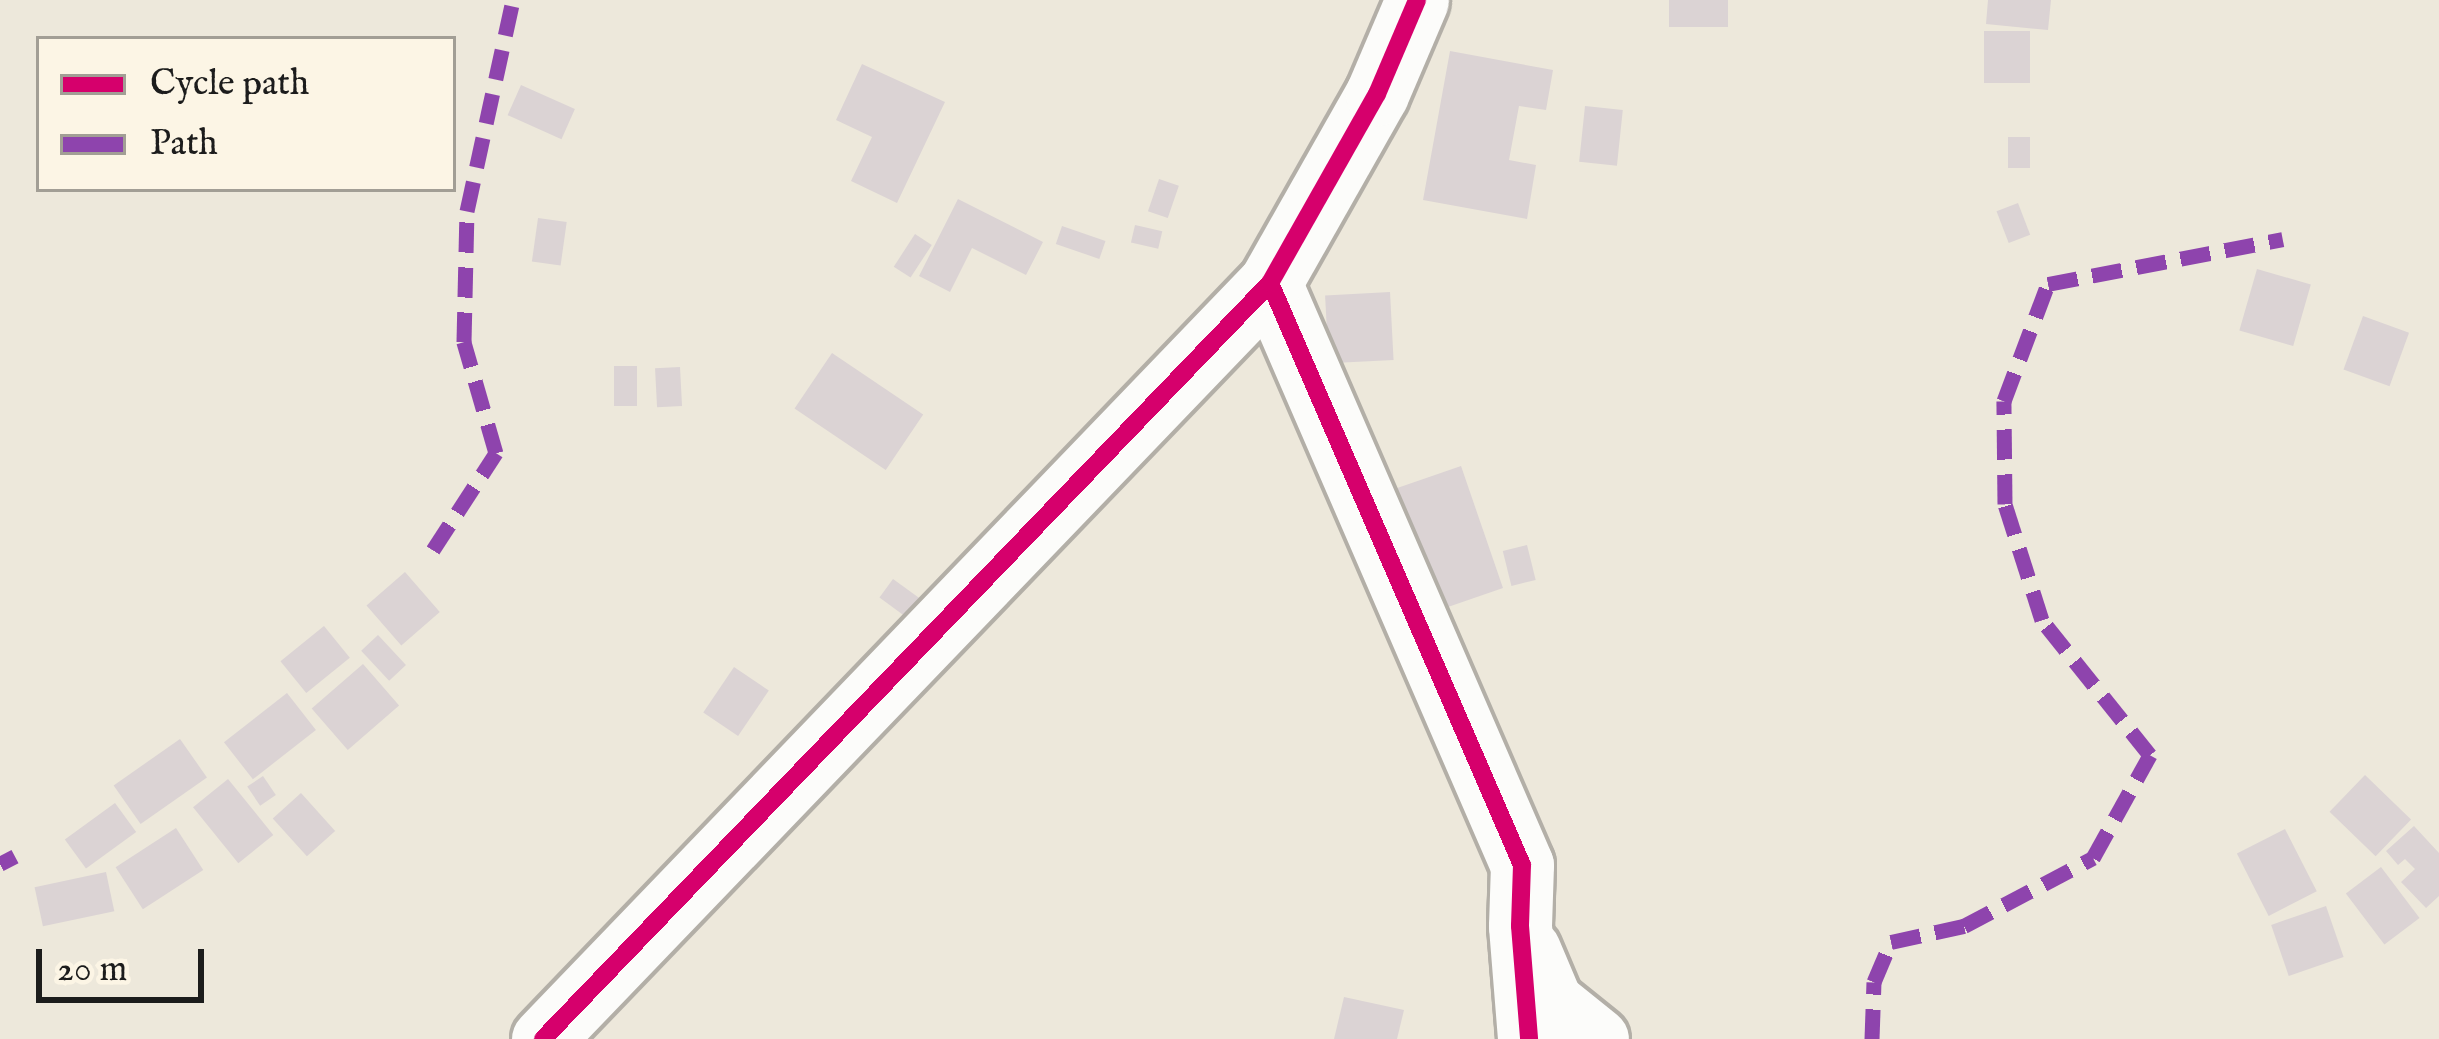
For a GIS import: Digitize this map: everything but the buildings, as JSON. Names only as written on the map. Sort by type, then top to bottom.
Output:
[{"type":"street","points":[[543,1039],[1270,283],[1377,94],[1417,0]]},
{"type":"street","points":[[1270,283],[1522,865],[1520,926],[1529,1039]]},
{"type":"street","points":[[1520,926],[1551,1002],[1597,1039]]},
{"type":"marked path","points":[[433,550],[496,453],[464,342],[467,211],[513,0]]},
{"type":"marked path","points":[[1872,1039],[1874,982],[1891,942],[1964,926],[2093,858],[2150,755],[2042,620],[2005,504],[2004,401],[2048,284],[2283,239]]},
{"type":"marked path","points":[[0,864],[15,856]]},
{"type":"cycle path","points":[[543,1039],[1270,283],[1377,94],[1417,0]]},
{"type":"cycle path","points":[[1270,283],[1522,865],[1520,926],[1529,1039]]}]
